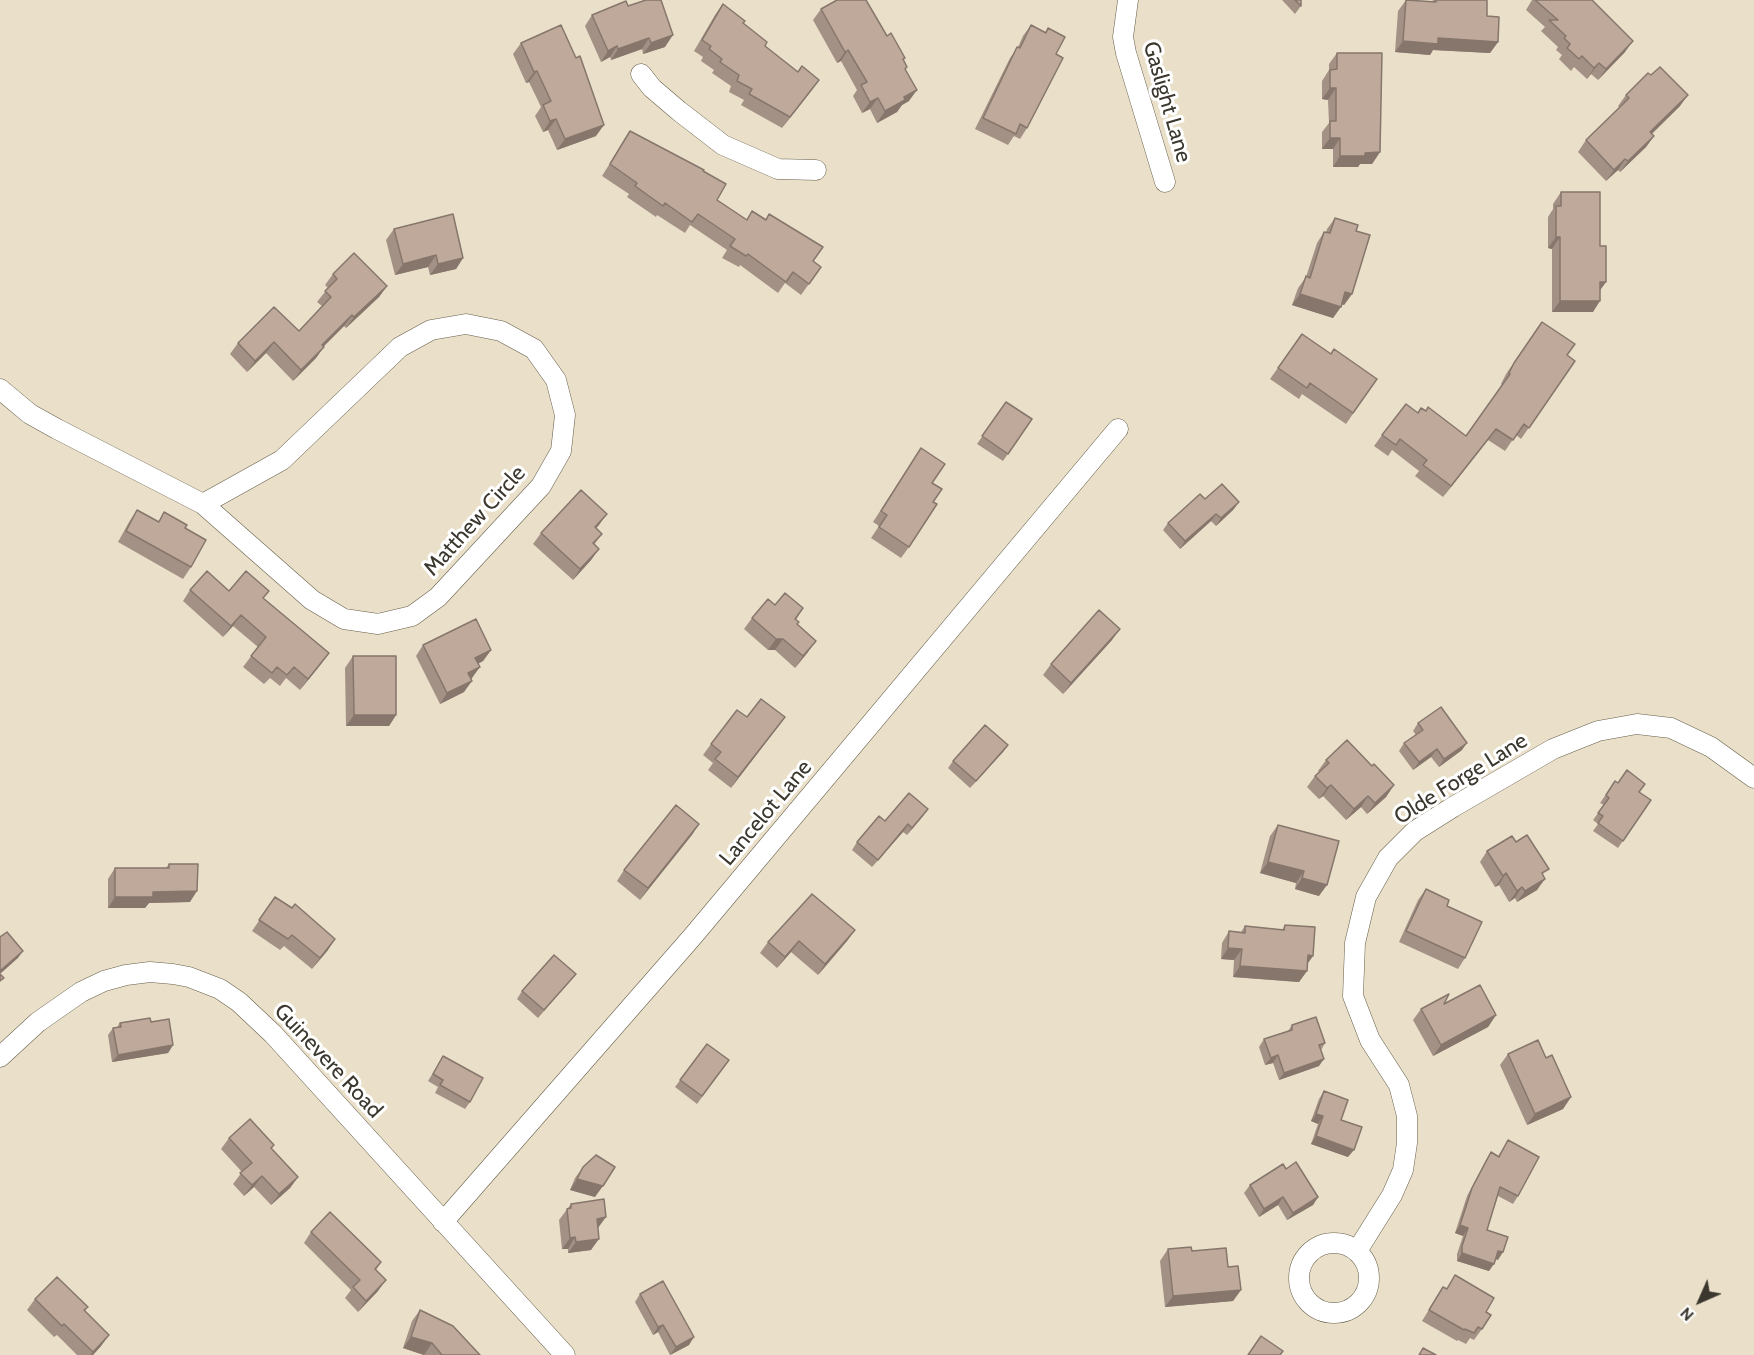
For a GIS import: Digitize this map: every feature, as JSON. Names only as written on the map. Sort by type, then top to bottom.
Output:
[{"type":"street","name":"Gaslight Lane","points":[[1128,0],[1123,37],[1126,53],[1165,182]]},
{"type":"street","points":[[641,74],[652,88],[723,145],[778,169],[816,170]]},
{"type":"street","name":"Matthew Circle","points":[[0,389],[30,414],[203,504],[312,600],[344,619],[378,624],[412,616],[438,597],[541,486],[561,451],[565,415],[556,380],[534,349],[501,331],[466,324],[430,330],[400,347],[282,460],[203,504]]},
{"type":"street","name":"Lancelot Lane","points":[[443,1222],[693,936],[1118,429]]},
{"type":"street","name":"Olde Forge Lane","points":[[1357,1251],[1392,1195],[1403,1170],[1407,1143],[1407,1116],[1399,1085],[1370,1040],[1353,996],[1355,943],[1366,897],[1388,858],[1415,831],[1453,807],[1553,749],[1598,731],[1637,724],[1671,728],[1711,747],[1754,778]]},
{"type":"street","name":"Guinevere Road","points":[[0,1056],[38,1022],[81,992],[104,981],[150,972],[173,974],[204,982],[219,989],[239,1002],[273,1034],[565,1355]]},
{"type":"building","points":[[646,0],[661,0],[673,35],[651,43],[649,38],[618,49],[617,46],[608,51],[592,15],[626,1],[628,6]]},
{"type":"building","points":[[837,0],[866,0],[887,36],[891,33],[905,58],[903,59],[907,67],[905,69],[917,90],[885,111],[878,98],[870,102],[861,85],[867,82],[848,50],[845,52],[821,9]]},
{"type":"building","points":[[1406,0],[1436,2],[1436,0],[1487,0],[1487,16],[1499,17],[1498,42],[1438,38],[1438,44],[1403,41]]},
{"type":"building","points":[[1535,0],[1592,0],[1633,41],[1606,69],[1599,63],[1594,68],[1582,56],[1579,59],[1567,48],[1570,44],[1564,38],[1566,36],[1549,20],[1558,20]]},
{"type":"building","points":[[723,4],[767,42],[765,46],[798,72],[802,66],[819,80],[790,117],[749,94],[752,89],[737,81],[739,75],[720,62],[722,59],[709,49],[711,46],[702,40]]},
{"type":"building","points":[[561,25],[576,58],[580,56],[604,125],[565,139],[556,119],[550,121],[543,105],[551,101],[521,43]]},
{"type":"building","points":[[1031,25],[1046,33],[1048,28],[1065,37],[1056,54],[1063,58],[1027,128],[1020,124],[1016,134],[983,118],[1017,47],[1020,48]]},
{"type":"building","points":[[1337,53],[1382,53],[1380,152],[1365,153],[1365,156],[1340,156],[1340,138],[1330,138],[1330,121],[1336,121],[1336,88],[1330,88],[1330,70],[1337,69]]},
{"type":"building","points":[[1660,67],[1688,95],[1650,132],[1654,136],[1628,161],[1625,159],[1614,170],[1586,140],[1629,98],[1626,95],[1648,73],[1651,75]]},
{"type":"building","points":[[630,131],[726,184],[717,200],[747,220],[752,211],[766,220],[769,214],[823,247],[813,261],[821,267],[809,284],[793,272],[786,282],[748,254],[746,256],[730,246],[735,239],[698,214],[692,222],[665,203],[663,206],[635,186],[637,183],[610,164]]},
{"type":"building","points":[[1561,192],[1600,192],[1600,246],[1606,246],[1606,282],[1600,282],[1600,301],[1560,301],[1560,237],[1556,237],[1556,206],[1561,206]]},
{"type":"building","points":[[453,214],[463,258],[438,264],[436,255],[403,264],[394,229]]},
{"type":"building","points":[[1335,218],[1358,225],[1356,231],[1370,235],[1352,294],[1345,292],[1341,307],[1300,294],[1306,276],[1310,278],[1324,232],[1330,233]]},
{"type":"building","points":[[354,253],[387,286],[354,317],[352,315],[301,370],[274,342],[255,361],[238,343],[274,307],[299,331],[331,297],[325,291],[337,279],[333,274]]},
{"type":"building","points":[[1542,322],[1575,344],[1567,355],[1575,361],[1529,428],[1524,424],[1513,440],[1496,429],[1451,486],[1423,465],[1427,460],[1400,439],[1396,445],[1382,435],[1406,404],[1418,413],[1421,408],[1426,411],[1428,407],[1466,436],[1510,374],[1514,363]]},
{"type":"building","points":[[1302,334],[1331,354],[1334,349],[1377,379],[1353,413],[1310,383],[1307,388],[1278,368]]},
{"type":"building","points":[[1006,402],[1032,419],[1008,454],[982,436]]},
{"type":"building","points":[[921,448],[945,464],[932,483],[942,489],[933,502],[937,504],[909,547],[879,527],[887,515],[881,511]]},
{"type":"building","points":[[1222,484],[1239,502],[1221,518],[1216,514],[1185,541],[1168,523],[1200,494],[1205,499]]},
{"type":"building","points":[[581,490],[607,514],[595,527],[602,534],[593,543],[599,549],[580,569],[541,533]]},
{"type":"building","points":[[137,510],[159,522],[164,512],[187,525],[185,528],[206,540],[191,567],[126,531]]},
{"type":"building","points":[[207,571],[229,591],[246,571],[269,591],[263,598],[329,653],[308,679],[294,667],[287,675],[277,667],[272,673],[251,656],[266,637],[241,615],[231,626],[190,590]]},
{"type":"building","points":[[785,593],[803,608],[795,619],[799,622],[797,624],[816,641],[803,656],[783,639],[776,639],[752,618],[768,599],[775,605]]},
{"type":"building","points":[[1099,610],[1120,629],[1071,683],[1051,664]]},
{"type":"building","points":[[476,619],[491,650],[475,658],[480,667],[468,673],[472,681],[447,693],[423,645]]},
{"type":"building","points":[[353,656],[396,656],[396,715],[354,715]]},
{"type":"building","points":[[761,699],[785,717],[738,777],[715,759],[721,752],[711,744],[737,710],[747,717]]},
{"type":"building","points":[[1441,707],[1467,743],[1444,759],[1437,749],[1419,762],[1404,743],[1423,730],[1418,723]]},
{"type":"building","points":[[985,725],[1008,745],[976,781],[953,761]]},
{"type":"building","points":[[1347,740],[1394,785],[1375,803],[1368,796],[1354,809],[1331,785],[1327,788],[1315,776],[1329,763],[1326,760]]},
{"type":"building","points":[[1627,770],[1645,784],[1639,792],[1651,800],[1623,841],[1598,823],[1603,816],[1598,813],[1609,798],[1606,795],[1615,781],[1618,783]]},
{"type":"building","points":[[909,793],[928,809],[912,828],[908,824],[878,860],[857,842],[879,816],[885,821]]},
{"type":"building","points":[[676,805],[699,824],[648,888],[624,870]]},
{"type":"building","points":[[1278,825],[1339,841],[1327,885],[1302,878],[1304,871],[1268,862]]},
{"type":"building","points":[[1527,835],[1549,869],[1542,873],[1545,879],[1525,891],[1522,887],[1517,891],[1506,873],[1503,876],[1487,851],[1512,836],[1516,842]]},
{"type":"building","points":[[169,864],[198,864],[197,891],[153,892],[153,897],[115,897],[115,868],[169,868]]},
{"type":"building","points":[[1426,889],[1449,900],[1447,906],[1482,922],[1465,958],[1406,931]]},
{"type":"building","points":[[812,894],[855,930],[825,964],[799,941],[785,957],[768,942]]},
{"type":"building","points":[[275,897],[292,908],[295,904],[335,939],[320,958],[292,935],[288,939],[259,920]]},
{"type":"building","points":[[1285,925],[1315,927],[1313,956],[1308,955],[1307,971],[1240,966],[1242,949],[1228,948],[1229,931],[1245,933],[1245,926],[1284,930]]},
{"type":"building","points":[[7,932],[23,951],[0,971],[0,937]]},
{"type":"building","points":[[554,955],[576,974],[544,1010],[522,991]]},
{"type":"building","points":[[1480,985],[1496,1015],[1441,1045],[1421,1009],[1449,994],[1444,1004]]},
{"type":"building","points":[[1316,1017],[1325,1043],[1319,1045],[1324,1059],[1284,1073],[1278,1055],[1271,1058],[1264,1039],[1292,1030],[1292,1025]]},
{"type":"building","points":[[150,1018],[151,1022],[169,1019],[173,1045],[118,1055],[113,1028],[121,1027],[120,1023]]},
{"type":"building","points":[[1538,1040],[1546,1058],[1552,1055],[1571,1097],[1535,1114],[1508,1054]]},
{"type":"building","points":[[707,1044],[729,1060],[702,1096],[680,1080]]},
{"type":"building","points":[[443,1056],[483,1078],[470,1102],[440,1085],[443,1080],[433,1074]]},
{"type":"building","points":[[1324,1091],[1348,1100],[1341,1120],[1362,1127],[1354,1150],[1316,1136],[1323,1116],[1316,1114]]},
{"type":"building","points":[[250,1119],[274,1145],[271,1148],[298,1177],[279,1194],[262,1176],[252,1185],[240,1173],[252,1163],[229,1138]]},
{"type":"building","points":[[1508,1140],[1539,1157],[1518,1196],[1500,1187],[1487,1230],[1508,1237],[1503,1252],[1498,1251],[1494,1264],[1462,1253],[1468,1228],[1460,1225],[1472,1188],[1491,1152],[1499,1157]]},
{"type":"building","points":[[596,1155],[615,1167],[603,1186],[577,1179],[583,1167]]},
{"type":"building","points":[[1296,1162],[1318,1197],[1293,1213],[1283,1197],[1264,1209],[1250,1185],[1283,1164],[1286,1169]]},
{"type":"building","points":[[604,1199],[606,1217],[597,1219],[599,1239],[576,1242],[575,1237],[570,1238],[567,1209],[571,1208],[571,1204]]},
{"type":"building","points":[[330,1212],[381,1262],[375,1269],[386,1280],[366,1301],[353,1287],[360,1280],[311,1232]]},
{"type":"building","points":[[1191,1247],[1192,1251],[1226,1248],[1228,1267],[1238,1266],[1241,1290],[1173,1296],[1168,1249]]},
{"type":"building","points":[[1455,1275],[1494,1298],[1486,1312],[1491,1315],[1482,1329],[1478,1327],[1474,1333],[1464,1330],[1429,1310],[1443,1287],[1447,1289]]},
{"type":"building","points":[[57,1277],[88,1307],[84,1310],[109,1335],[93,1352],[35,1299]]},
{"type":"building","points":[[663,1281],[694,1337],[676,1347],[663,1325],[658,1327],[640,1294]]},
{"type":"building","points":[[420,1310],[453,1326],[480,1355],[442,1355],[432,1343],[411,1337]]},
{"type":"building","points":[[1261,1336],[1283,1351],[1280,1355],[1248,1355]]},
{"type":"building","points":[[1423,1348],[1436,1355],[1419,1355]]}]
